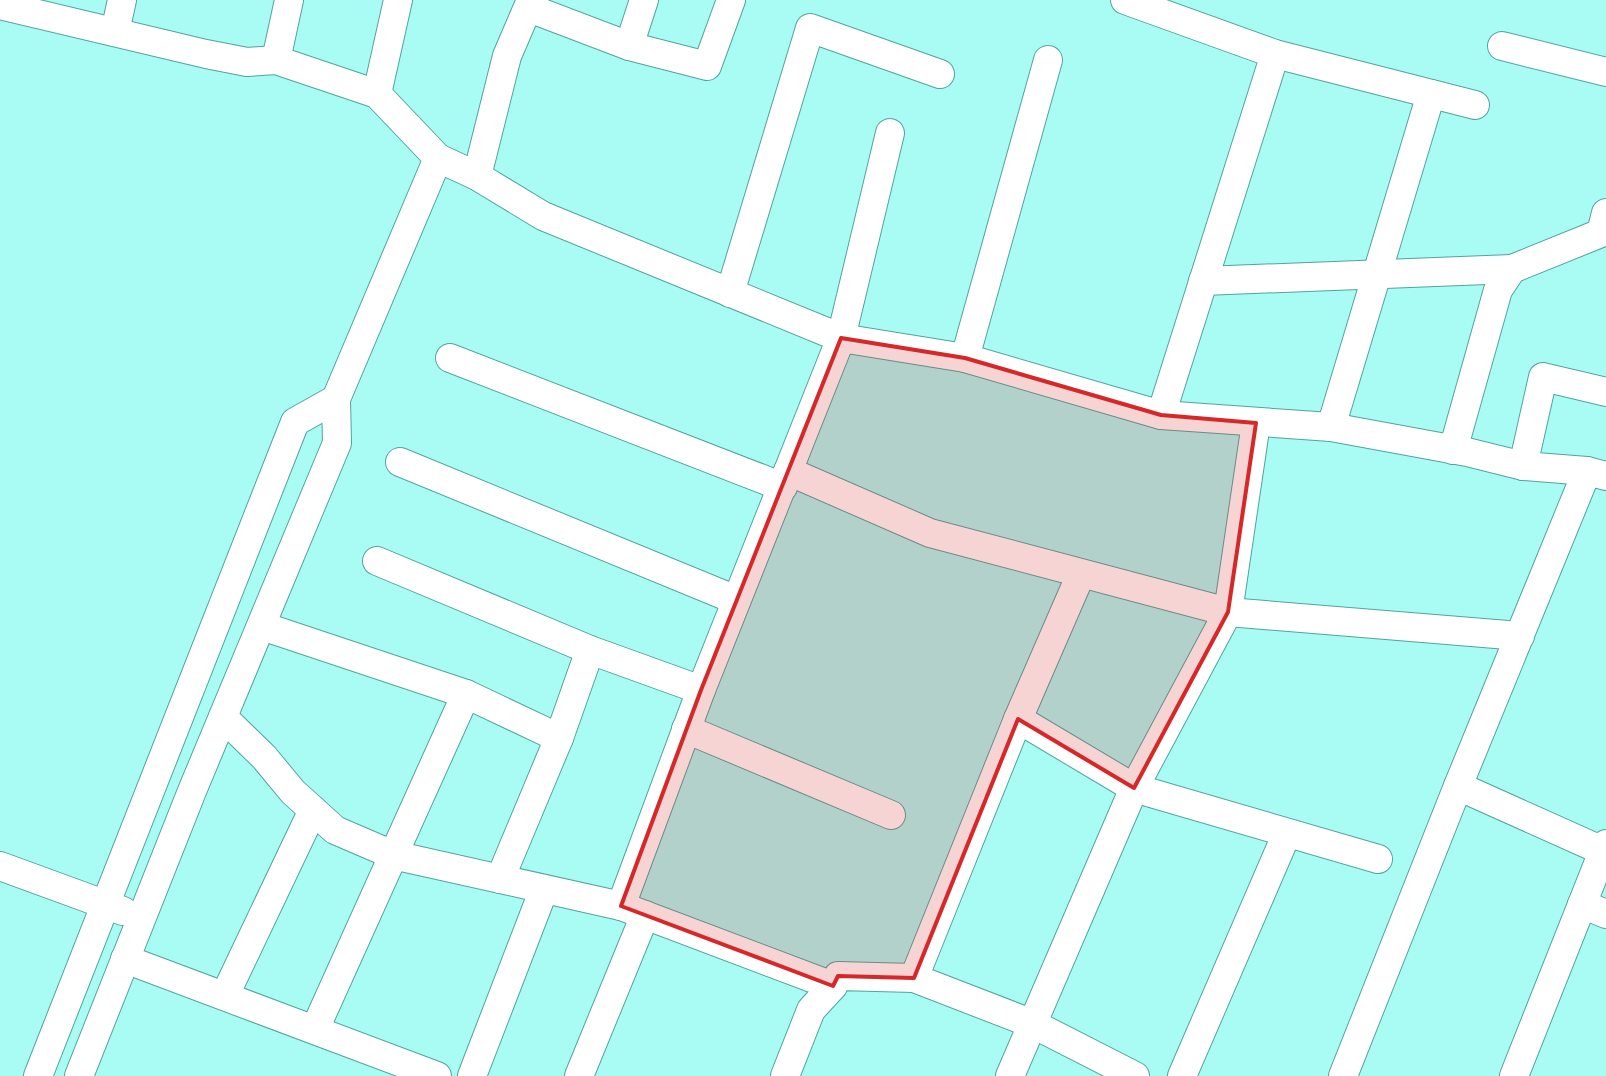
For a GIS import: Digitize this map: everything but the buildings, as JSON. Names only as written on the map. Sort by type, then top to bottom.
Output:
[{"type":"street","points":[[115,32],[122,0]]},
{"type":"street","points":[[276,60],[289,0]]},
{"type":"street","points":[[377,94],[398,0]]},
{"type":"street","points":[[629,46],[644,0]]},
{"type":"street","points":[[477,176],[507,56],[525,3],[629,46],[707,66],[731,0]]},
{"type":"street","points":[[1126,0],[1275,54],[1475,105]]},
{"type":"street","points":[[7,4],[206,54],[247,62],[276,60],[377,94],[438,158],[477,176],[543,216],[841,338],[965,358],[1161,415],[1331,427],[1453,450],[1523,466],[1597,473],[1520,636],[1342,1076]]},
{"type":"street","points":[[730,293],[810,28],[940,74]]},
{"type":"street","points":[[1502,46],[1606,72]]},
{"type":"street","points":[[1161,415],[1275,54]]},
{"type":"street","points":[[965,358],[1048,60]]},
{"type":"street","points":[[1331,427],[1431,94]]},
{"type":"street","points":[[578,1076],[633,911],[686,729],[841,338],[890,133]]},
{"type":"street","points":[[79,1076],[141,918],[337,443],[336,399],[438,158]]},
{"type":"street","points":[[1204,281],[1512,269],[1604,226]]},
{"type":"street","points":[[1453,450],[1498,290],[1512,269]]},
{"type":"street","points":[[450,358],[930,533],[1228,612],[1520,636]]},
{"type":"street","points":[[1523,466],[1543,377],[1606,392]]},
{"type":"street","points":[[38,1076],[295,422],[336,399]]},
{"type":"street","points":[[1010,1076],[1134,788],[1228,612],[1256,423]]},
{"type":"street","points":[[400,462],[736,600]]},
{"type":"street","points":[[377,561],[590,650],[701,690]]},
{"type":"street","points":[[914,978],[1018,719],[1082,574]]},
{"type":"street","points":[[262,626],[466,694],[559,738]]},
{"type":"street","points":[[500,879],[559,738],[590,650]]},
{"type":"street","points":[[314,1029],[466,694]]},
{"type":"street","points":[[224,718],[264,757],[293,792],[335,830],[393,855],[633,911],[833,986]]},
{"type":"street","points":[[1018,719],[1134,788],[1378,858]]},
{"type":"street","points":[[686,729],[891,815]]},
{"type":"street","points":[[1458,786],[1605,848],[1594,909],[1514,1076]]},
{"type":"street","points":[[225,995],[313,810]]},
{"type":"street","points":[[1182,1076],[1287,833]]},
{"type":"street","points":[[0,866],[141,918]]},
{"type":"street","points":[[472,1076],[544,889]]},
{"type":"street","points":[[125,959],[438,1076]]},
{"type":"street","points":[[785,1076],[811,1010],[833,986],[838,976],[914,978],[1033,1024],[1135,1076]]},
{"type":"highlighted area","points":[[841,338],[965,358],[1161,415],[1256,423],[1228,612],[1134,788],[1018,719],[914,978],[838,976],[833,986],[621,906],[701,690]]}]
